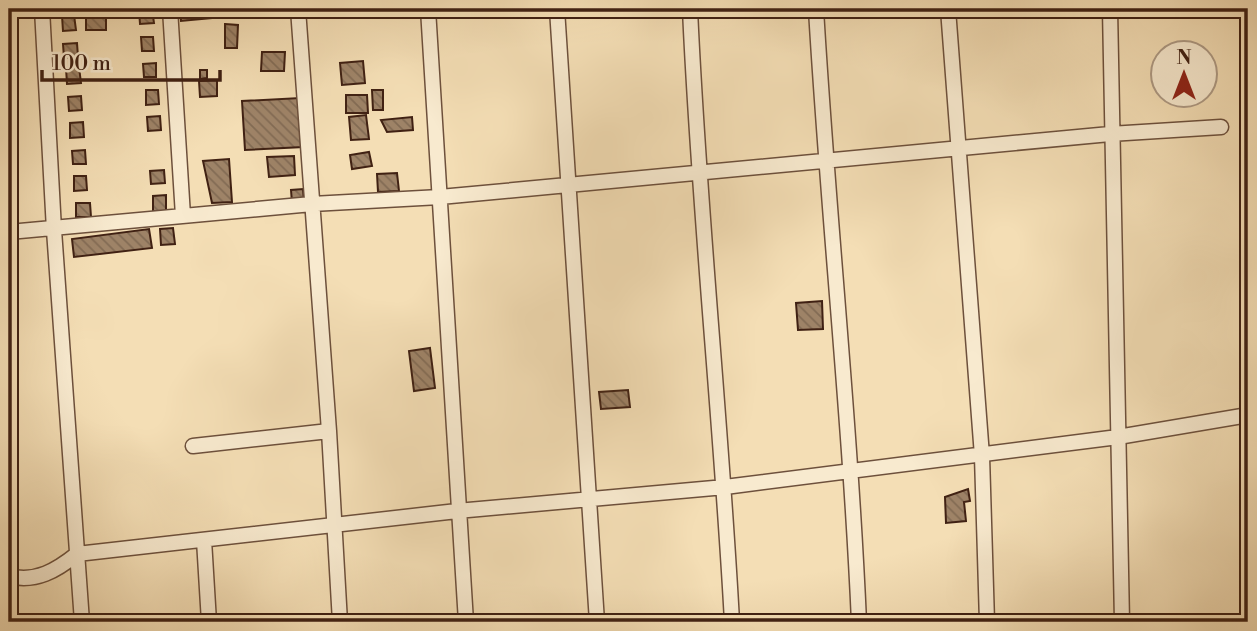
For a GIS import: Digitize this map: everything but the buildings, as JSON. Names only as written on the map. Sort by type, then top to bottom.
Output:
[{"type":"street","points":[[43,9],[54,230],[82,622]]},
{"type":"street","points":[[170,9],[183,216]]},
{"type":"street","points":[[298,9],[340,622]]},
{"type":"street","points":[[428,9],[457,511],[466,622]]},
{"type":"street","points":[[558,9],[567,185],[597,622]]},
{"type":"street","points":[[690,9],[697,171],[724,487],[732,622]]},
{"type":"street","points":[[816,9],[825,160],[853,471],[859,622]]},
{"type":"street","points":[[948,9],[982,456],[987,622]]},
{"type":"street","points":[[1110,9],[1110,134],[1122,622]]},
{"type":"street","points":[[9,232],[54,230],[312,204],[440,197],[1110,134],[1221,127]]},
{"type":"street","points":[[9,576],[31,578],[46,574],[58,569],[77,554],[457,511],[724,487],[982,456],[1248,415]]},
{"type":"street","points":[[193,446],[329,431]]},
{"type":"street","points":[[204,540],[209,622]]}]
